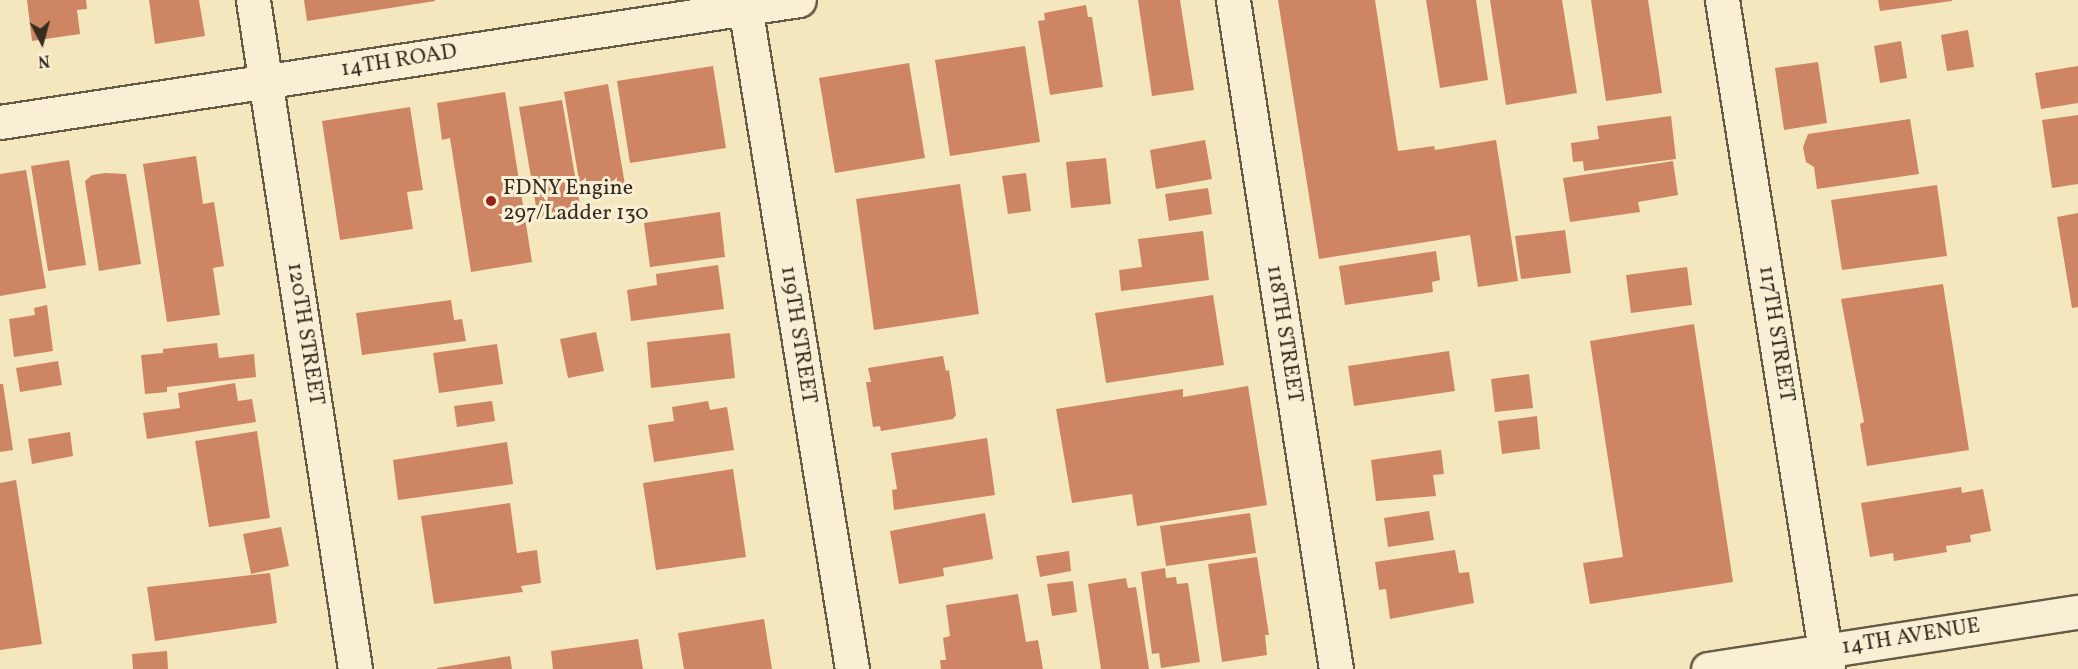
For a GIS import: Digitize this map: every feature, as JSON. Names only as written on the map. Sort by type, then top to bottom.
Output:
[{"type":"street","name":"120TH STREET","points":[[253,0],[355,669]]},
{"type":"street","name":"14TH ROAD","points":[[0,122],[744,4],[799,0]]},
{"type":"street","name":"118TH STREET","points":[[1233,0],[1336,669]]},
{"type":"street","name":"117TH STREET","points":[[1722,0],[1827,659]]},
{"type":"street","name":"119TH STREET","points":[[744,4],[852,669]]},
{"type":"street","name":"14TH AVENUE","points":[[1708,669],[1827,659],[2078,612]]},
{"type":"building","points":[[27,0],[86,0],[87,9],[77,10],[80,34],[32,41]]},
{"type":"building","points":[[149,0],[199,0],[205,36],[155,44]]},
{"type":"building","points":[[304,0],[435,0],[435,1],[307,21]]},
{"type":"building","points":[[1138,0],[1180,0],[1194,90],[1152,96]]},
{"type":"building","points":[[1278,0],[1375,0],[1398,151],[1434,146],[1435,150],[1496,140],[1518,281],[1478,287],[1470,235],[1319,259]]},
{"type":"building","points":[[1426,0],[1476,0],[1488,80],[1440,88]]},
{"type":"building","points":[[1490,0],[1562,0],[1577,93],[1506,105]]},
{"type":"building","points":[[1591,0],[1648,0],[1662,93],[1606,101]]},
{"type":"building","points":[[1878,0],[1952,0],[1952,1],[1880,11]]},
{"type":"building","points":[[1086,5],[1088,17],[1092,17],[1103,87],[1050,95],[1038,21],[1045,20],[1044,13]]},
{"type":"building","points":[[1968,30],[1974,67],[1947,71],[1941,35]]},
{"type":"building","points":[[1901,41],[1907,78],[1880,83],[1874,46]]},
{"type":"building","points":[[1025,46],[1040,142],[950,156],[935,60]]},
{"type":"building","points":[[1818,62],[1827,123],[1784,130],[1775,68]]},
{"type":"building","points":[[909,63],[925,158],[835,173],[819,78]]},
{"type":"building","points":[[713,66],[726,148],[630,163],[617,81]]},
{"type":"building","points":[[2078,66],[2078,103],[2041,109],[2035,73]]},
{"type":"building","points":[[608,84],[625,185],[581,192],[564,92]]},
{"type":"building","name":"FDNY Engine 297/Ladder 130","points":[[505,92],[532,262],[471,272],[450,138],[442,140],[437,103]]},
{"type":"building","points":[[562,100],[581,211],[538,218],[519,107]]},
{"type":"building","points":[[410,107],[423,190],[407,192],[413,229],[340,240],[322,121]]},
{"type":"building","points":[[2078,115],[2078,184],[2052,188],[2042,120]]},
{"type":"building","points":[[1671,116],[1676,159],[1584,171],[1583,161],[1573,162],[1571,143],[1599,139],[1597,126]]},
{"type":"building","points":[[1910,119],[1919,174],[1817,189],[1814,167],[1806,162],[1803,147],[1808,134]]},
{"type":"building","points":[[1205,140],[1212,179],[1156,189],[1150,150]]},
{"type":"building","points":[[196,156],[203,204],[214,202],[224,266],[213,268],[220,315],[167,322],[143,164]]},
{"type":"building","points":[[1106,158],[1111,204],[1071,208],[1066,162]]},
{"type":"building","points":[[69,160],[86,265],[48,271],[31,166]]},
{"type":"building","points":[[1673,161],[1678,195],[1638,202],[1640,212],[1570,222],[1563,178]]},
{"type":"building","points":[[26,170],[46,288],[0,296],[0,174]]},
{"type":"building","points":[[1026,173],[1031,211],[1008,214],[1002,176]]},
{"type":"building","points":[[126,174],[141,264],[99,271],[85,181],[92,175]]},
{"type":"building","points":[[960,184],[979,314],[874,330],[856,199]]},
{"type":"building","points":[[1937,185],[1947,256],[1842,270],[1831,200]]},
{"type":"building","points":[[1208,188],[1212,214],[1169,221],[1165,194]]},
{"type":"building","points":[[720,212],[725,257],[650,267],[644,223]]},
{"type":"building","points":[[2078,213],[2078,307],[2072,308],[2057,217]]},
{"type":"building","points":[[1565,230],[1571,273],[1521,279],[1515,236]]},
{"type":"building","points":[[1203,231],[1209,280],[1121,291],[1119,270],[1142,267],[1138,239]]},
{"type":"building","points":[[1436,251],[1440,280],[1432,282],[1433,292],[1345,305],[1339,266]]},
{"type":"building","points":[[718,265],[724,309],[631,321],[627,290],[657,285],[656,274]]},
{"type":"building","points":[[1687,267],[1692,305],[1631,313],[1626,275]]},
{"type":"building","points":[[1943,284],[1969,450],[1867,466],[1860,424],[1864,422],[1841,299]]},
{"type":"building","points":[[1213,295],[1224,365],[1106,383],[1095,313]]},
{"type":"building","points":[[451,300],[454,320],[462,319],[466,341],[362,355],[356,313]]},
{"type":"building","points":[[47,305],[53,351],[14,357],[9,319],[35,315],[34,308]]},
{"type":"building","points":[[1694,324],[1733,582],[1590,604],[1583,563],[1623,557],[1590,341]]},
{"type":"building","points":[[596,332],[604,371],[568,378],[560,339]]},
{"type":"building","points":[[730,333],[735,378],[651,388],[647,342]]},
{"type":"building","points":[[217,343],[219,358],[254,354],[256,377],[167,387],[167,392],[145,394],[141,355],[163,353],[163,349]]},
{"type":"building","points":[[497,344],[503,384],[439,393],[433,353]]},
{"type":"building","points":[[1449,351],[1455,391],[1354,406],[1348,366]]},
{"type":"building","points":[[943,356],[946,371],[949,370],[956,415],[953,419],[881,431],[880,426],[873,427],[866,382],[871,382],[868,368]]},
{"type":"building","points":[[58,361],[62,385],[20,392],[16,368]]},
{"type":"building","points":[[1529,374],[1533,408],[1495,412],[1491,379]]},
{"type":"building","points":[[235,383],[238,401],[252,399],[256,422],[147,439],[143,413],[180,408],[178,393]]},
{"type":"building","points":[[0,384],[3,384],[13,450],[0,452]]},
{"type":"building","points":[[1248,386],[1267,505],[1137,526],[1132,494],[1072,503],[1056,409],[1183,389],[1183,397]]},
{"type":"building","points":[[492,401],[495,421],[457,427],[454,406]]},
{"type":"building","points":[[708,401],[710,410],[727,407],[734,450],[654,462],[648,425],[674,421],[672,407]]},
{"type":"building","points":[[1537,416],[1540,449],[1502,454],[1498,421]]},
{"type":"building","points":[[257,431],[270,518],[209,527],[195,441]]},
{"type":"building","points":[[70,432],[73,456],[32,464],[28,439]]},
{"type":"building","points":[[987,438],[995,495],[894,510],[892,490],[897,489],[891,453]]},
{"type":"building","points":[[507,442],[513,484],[398,500],[393,460]]},
{"type":"building","points":[[1441,450],[1444,474],[1433,475],[1436,496],[1376,501],[1371,460]]},
{"type":"building","points":[[733,469],[746,557],[656,570],[643,483]]},
{"type":"building","points":[[16,480],[42,644],[0,650],[0,483]]},
{"type":"building","points":[[1961,487],[1962,493],[1983,489],[1991,531],[1970,535],[1971,542],[1946,546],[1947,552],[1894,561],[1893,553],[1870,557],[1861,503]]},
{"type":"building","points":[[510,503],[517,553],[537,550],[541,583],[521,586],[523,592],[434,604],[421,516]]},
{"type":"building","points":[[1429,511],[1434,540],[1388,547],[1384,518]]},
{"type":"building","points":[[985,513],[993,559],[943,568],[944,576],[899,584],[890,531]]},
{"type":"building","points":[[1250,513],[1256,553],[1166,566],[1160,526]]},
{"type":"building","points":[[281,527],[289,566],[251,574],[243,534]]},
{"type":"building","points":[[1455,550],[1459,573],[1469,572],[1474,603],[1390,619],[1386,589],[1379,590],[1375,562]]},
{"type":"building","points":[[1069,551],[1071,571],[1040,577],[1036,556]]},
{"type":"building","points":[[1257,557],[1269,635],[1265,635],[1267,655],[1222,662],[1208,564]]},
{"type":"building","points":[[1165,568],[1166,578],[1176,577],[1177,584],[1188,583],[1200,662],[1161,668],[1159,653],[1152,654],[1141,572]]},
{"type":"building","points":[[270,573],[277,623],[155,641],[147,587]]},
{"type":"building","points":[[1126,578],[1128,588],[1136,587],[1149,669],[1101,669],[1088,584]]},
{"type":"building","points":[[1073,581],[1077,612],[1052,616],[1047,584]]},
{"type":"building","points":[[1018,594],[1026,642],[1038,640],[1043,669],[941,669],[940,660],[946,660],[943,638],[950,636],[946,605]]},
{"type":"building","points":[[764,619],[772,669],[684,669],[678,633]]},
{"type":"building","points":[[638,639],[643,669],[553,669],[551,651]]},
{"type":"building","points":[[167,651],[168,669],[133,669],[132,654]]},
{"type":"building","points":[[510,656],[512,669],[437,669],[437,668]]},
{"type":"place","name":"FDNY Engine 297/Ladder 130","points":[[491,201]]}]
